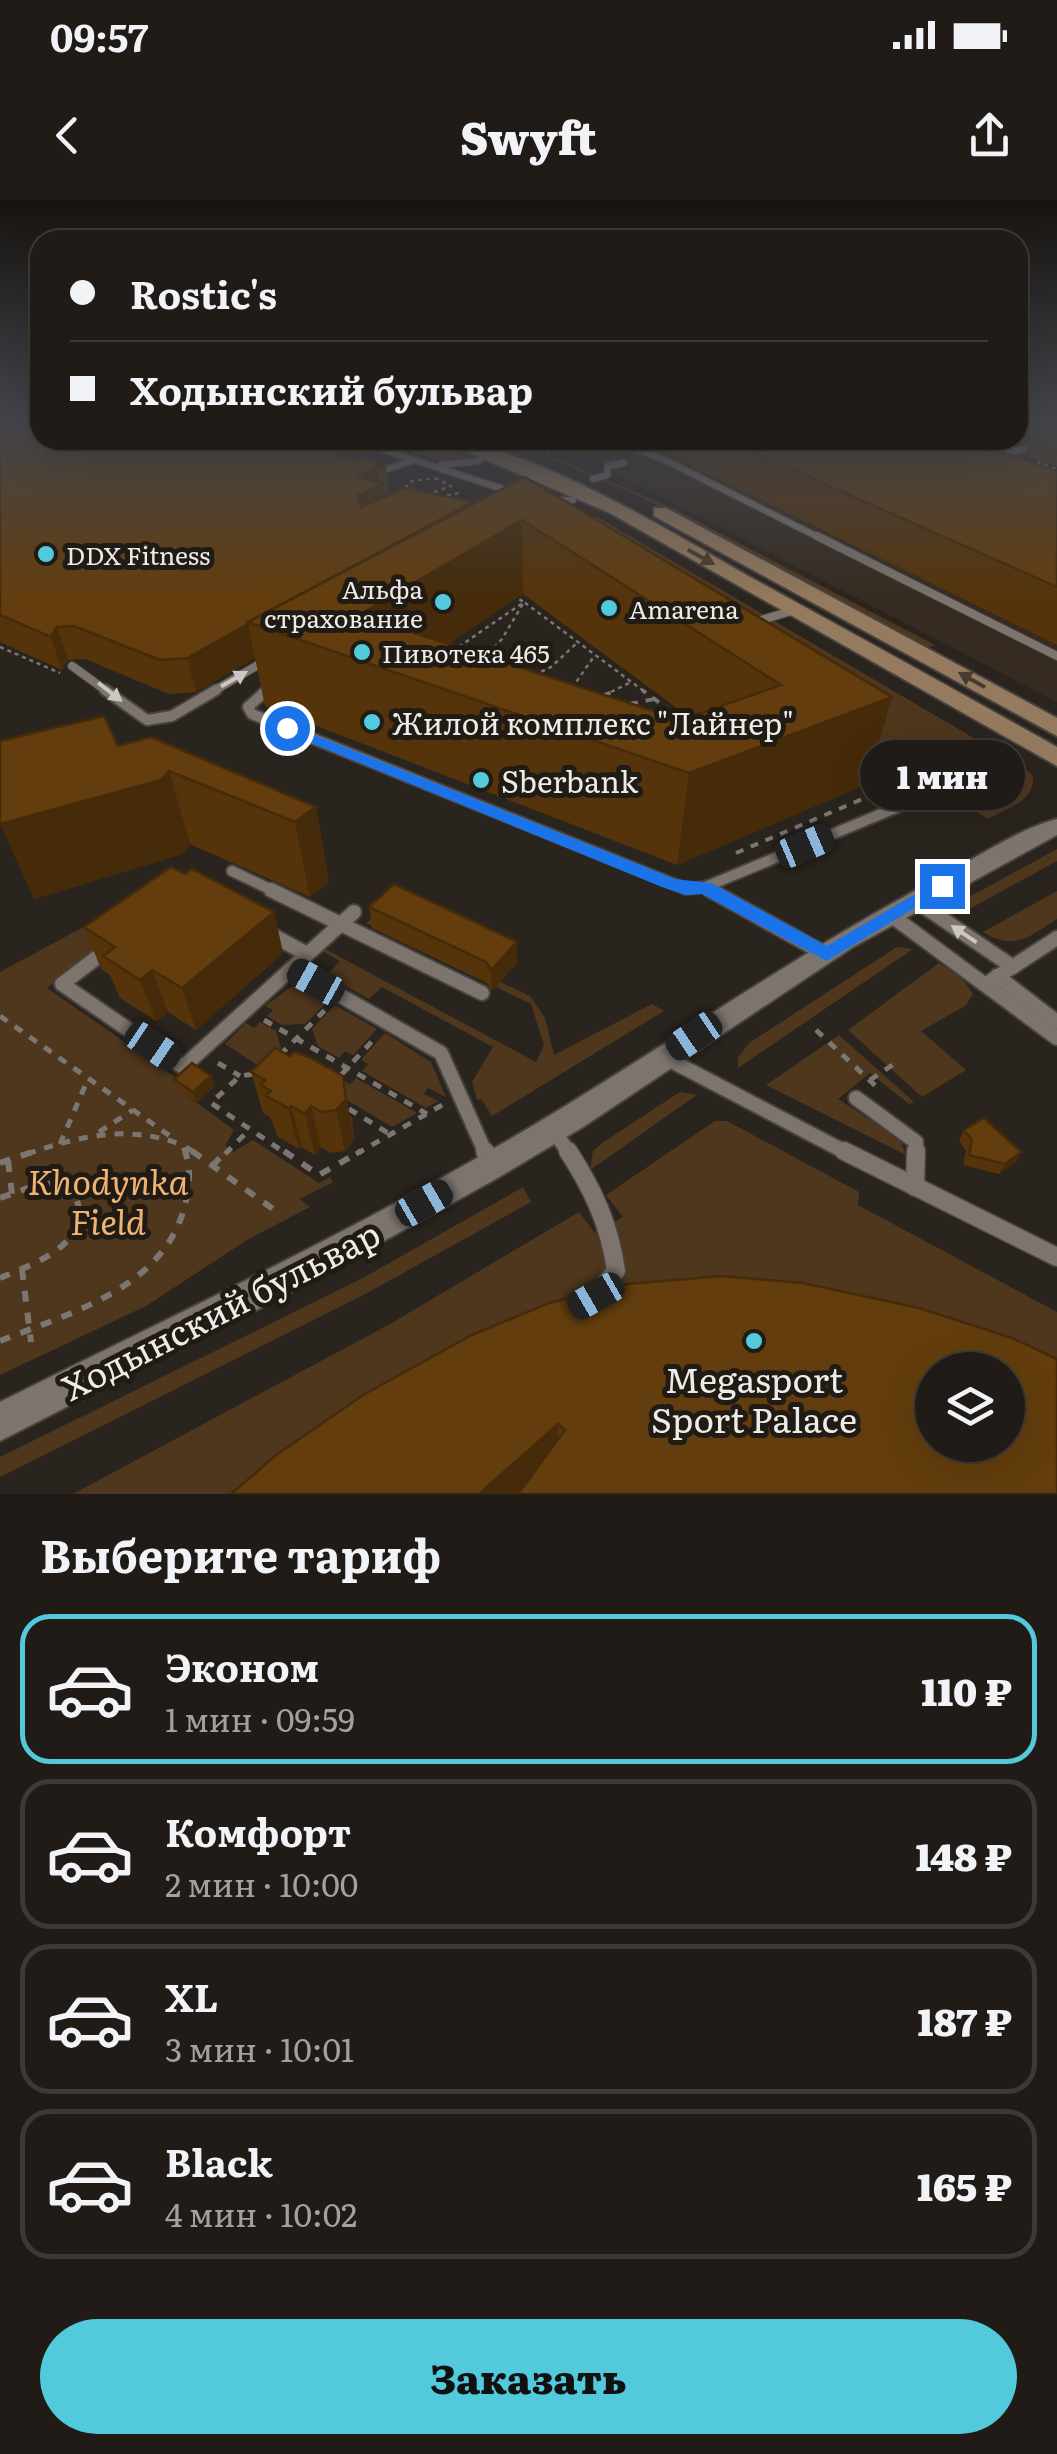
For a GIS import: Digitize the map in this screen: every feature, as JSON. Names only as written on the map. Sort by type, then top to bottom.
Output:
[{"type":"street","points":[[558,480],[1057,758]]},
{"type":"street","points":[[597,480],[825,598],[1057,728]]},
{"type":"street","name":"Ходынский бульвар","points":[[0,1422],[260,1294],[552,1130],[827,954],[916,901],[1057,826]]},
{"type":"lane","points":[[472,480],[524,498]]},
{"type":"lane","points":[[706,480],[1057,656]]},
{"type":"lane","points":[[542,500],[572,500],[616,510]]},
{"type":"lane","points":[[523,537],[534,538],[896,783],[898,806],[705,888],[686,890],[668,883],[252,714],[248,707],[258,695],[523,537]]},
{"type":"lane","points":[[746,624],[795,610]]},
{"type":"lane","points":[[689,641],[702,637]]},
{"type":"lane","points":[[72,666],[147,720],[156,721],[172,716],[286,650]]},
{"type":"lane","points":[[232,871],[482,993]]},
{"type":"lane","points":[[705,888],[827,954]]},
{"type":"lane","points":[[916,901],[1012,967]]},
{"type":"lane","points":[[122,939],[62,984],[183,1067],[354,912]]},
{"type":"lane","points":[[892,916],[1057,1022]]},
{"type":"lane","points":[[256,926],[308,954]]},
{"type":"lane","points":[[992,980],[1057,938]]},
{"type":"lane","points":[[292,968],[441,1053],[491,1164]]},
{"type":"lane","points":[[992,980],[1057,1038]]},
{"type":"lane","points":[[664,1056],[1057,1257]]},
{"type":"lane","points":[[856,1098],[916,1142],[915,1187]]},
{"type":"lane","points":[[552,1130],[590,1181],[614,1246],[616,1271],[596,1296],[580,1306]]},
{"type":"path","points":[[416,480],[406,485],[416,493],[435,493],[451,484],[443,480]]},
{"type":"path","points":[[429,499],[490,487]]},
{"type":"path","points":[[386,694],[436,716],[668,800],[749,769],[518,598]]},
{"type":"path","points":[[475,668],[502,639],[524,602]]},
{"type":"path","points":[[386,694],[524,602]]},
{"type":"path","points":[[534,675],[551,667],[578,642]]},
{"type":"path","points":[[566,698],[594,654]]},
{"type":"path","points":[[413,676],[429,678]]},
{"type":"path","points":[[593,700],[631,682]]},
{"type":"path","points":[[386,694],[404,692]]},
{"type":"path","points":[[622,705],[654,699]]},
{"type":"path","points":[[436,716],[448,706]]},
{"type":"path","points":[[726,767],[743,771]]},
{"type":"path","points":[[630,787],[632,774]]},
{"type":"path","points":[[688,774],[703,787]]},
{"type":"path","points":[[727,858],[874,794],[874,782]]},
{"type":"path","points":[[273,1062],[340,995]]},
{"type":"path","points":[[247,1010],[427,1114]]},
{"type":"path","points":[[0,1016],[280,1214]]},
{"type":"path","points":[[338,1078],[390,1022]]},
{"type":"path","points":[[816,1030],[890,1101]]},
{"type":"path","points":[[200,1052],[240,1076]]},
{"type":"path","points":[[870,1080],[894,1064]]},
{"type":"path","points":[[262,1073],[240,1076],[211,1103],[319,1175],[461,1095]]},
{"type":"path","points":[[60,1144],[88,1078]]},
{"type":"path","points":[[337,1102],[390,1134]]},
{"type":"path","points":[[95,1134],[132,1110]]},
{"type":"path","points":[[212,1166],[250,1129]]},
{"type":"path","points":[[12,1194],[4,1162],[60,1144],[95,1134],[146,1133],[182,1144]]},
{"type":"path","points":[[0,1341],[117,1290],[165,1251],[182,1222],[187,1199],[190,1168],[182,1144]]},
{"type":"path","points":[[0,1198],[55,1183],[73,1190],[80,1206],[79,1226],[66,1244],[0,1278]]},
{"type":"path","points":[[22,1268],[31,1342]]},
{"type":"shaded area","points":[[630,480],[999,480],[1057,501],[1057,702]]},
{"type":"green space","points":[[602,480],[672,508],[935,645],[928,647]]},
{"type":"green space","points":[[581,512],[599,518],[1018,764],[1033,775],[1030,791],[1019,803],[988,819],[561,541]]},
{"type":"green space","points":[[1057,849],[1057,861],[962,913],[971,896]]},
{"type":"green space","points":[[1057,891],[1057,919],[1038,931],[1012,941],[983,932]]},
{"type":"green space","points":[[370,920],[530,996],[545,1018],[554,1055],[652,1004],[664,1011],[492,1116],[481,1099],[477,1100],[472,1082],[493,1047],[382,987],[369,999],[326,975],[340,961],[322,951],[325,949],[536,1062],[544,1045],[531,1004],[366,923]]},
{"type":"green space","name":"Khodynka Field","points":[[91,923],[113,937],[47,988],[185,1084],[179,1090],[234,1130],[225,1146],[233,1152],[253,1140],[319,1183],[330,1177],[333,1182],[299,1199],[310,1207],[247,1240],[146,1306],[0,1375],[0,972]]},
{"type":"green space","points":[[897,947],[913,949],[738,1068],[738,1058],[749,1043]]},
{"type":"green space","points":[[939,963],[962,978],[973,994],[965,1006],[921,1031],[966,1070],[922,1097],[848,1030]]},
{"type":"green space","points":[[291,987],[304,988],[328,1001],[305,1024],[282,1025],[267,1016],[273,1010],[265,1006]]},
{"type":"green space","points":[[335,1005],[377,1029],[353,1055],[345,1051],[339,1058],[318,1046],[312,1029]]},
{"type":"green space","points":[[260,1022],[276,1031],[281,1048],[259,1066],[225,1044],[246,1023],[254,1028]]},
{"type":"green space","points":[[385,1033],[431,1062],[446,1097],[428,1088],[424,1094],[438,1101],[426,1108],[362,1071],[368,1064],[361,1060]]},
{"type":"green space","points":[[839,1035],[914,1102],[909,1104],[870,1073],[838,1099],[900,1139],[906,1155],[766,1085]]},
{"type":"green space","points":[[356,1078],[417,1113],[392,1127],[332,1091],[342,1080],[350,1084]]},
{"type":"green space","points":[[680,1092],[697,1095],[590,1170],[593,1151],[602,1143]]},
{"type":"green space","name":"Megasport Sport Palace","points":[[715,1121],[727,1121],[859,1192],[858,1205],[1057,1312],[1057,1494],[73,1494],[390,1324],[579,1212],[595,1233],[623,1217],[606,1195]]},
{"type":"green space","points":[[523,1187],[531,1202],[369,1292],[0,1477],[0,1457],[363,1278]]},
{"type":"building","points":[[0,480],[373,480],[384,483],[358,496],[361,507],[405,488],[473,502],[187,658],[160,660],[74,626],[57,627],[51,637],[0,615]]},
{"type":"building","points":[[519,480],[531,480],[892,697],[689,773],[248,622]],"holes":[[[522,520],[781,685],[681,720],[359,615]]]},
{"type":"building","points":[[817,480],[1057,480],[1057,587]]},
{"type":"building","points":[[104,716],[118,746],[151,737],[316,807],[295,822],[169,771],[161,780],[0,824],[0,741]]},
{"type":"building","points":[[171,867],[185,874],[192,869],[274,912],[182,988],[152,970],[140,980],[103,956],[115,947],[84,927]]},
{"type":"building","points":[[394,884],[517,942],[491,970],[486,962],[369,907]]},
{"type":"building","points":[[275,1048],[290,1056],[294,1052],[309,1057],[343,1076],[346,1099],[336,1110],[322,1112],[311,1106],[305,1114],[266,1096],[271,1091],[261,1085],[265,1080],[251,1072]]},
{"type":"building","points":[[192,1063],[211,1076],[193,1092],[174,1079]]},
{"type":"building","points":[[984,1118],[1021,1152],[1005,1164],[969,1155],[972,1140],[964,1130]]},
{"type":"building","name":"Megasport Sport Palace","points":[[722,1276],[803,1283],[919,1308],[1012,1338],[1057,1359],[1057,1494],[518,1494],[565,1430],[558,1424],[479,1494],[231,1494],[275,1456],[363,1395],[472,1335],[549,1303],[628,1284]]},
{"type":"place","name":"DDX Fitness","points":[[46,554]]},
{"type":"place","name":"Альфа страхование","points":[[443,602]]},
{"type":"place","name":"Amarena","points":[[609,608]]},
{"type":"place","name":"Пивотека 465","points":[[362,652]]},
{"type":"place","name":"Жилой комплекс \"Лайнер\"","points":[[372,722]]},
{"type":"place","name":"Sberbank","points":[[481,780]]},
{"type":"place","name":"Megasport Sport Palace","points":[[754,1341]]},
{"type":"route","points":[[287,728],[686,890],[705,888],[827,954],[942,886]]}]
